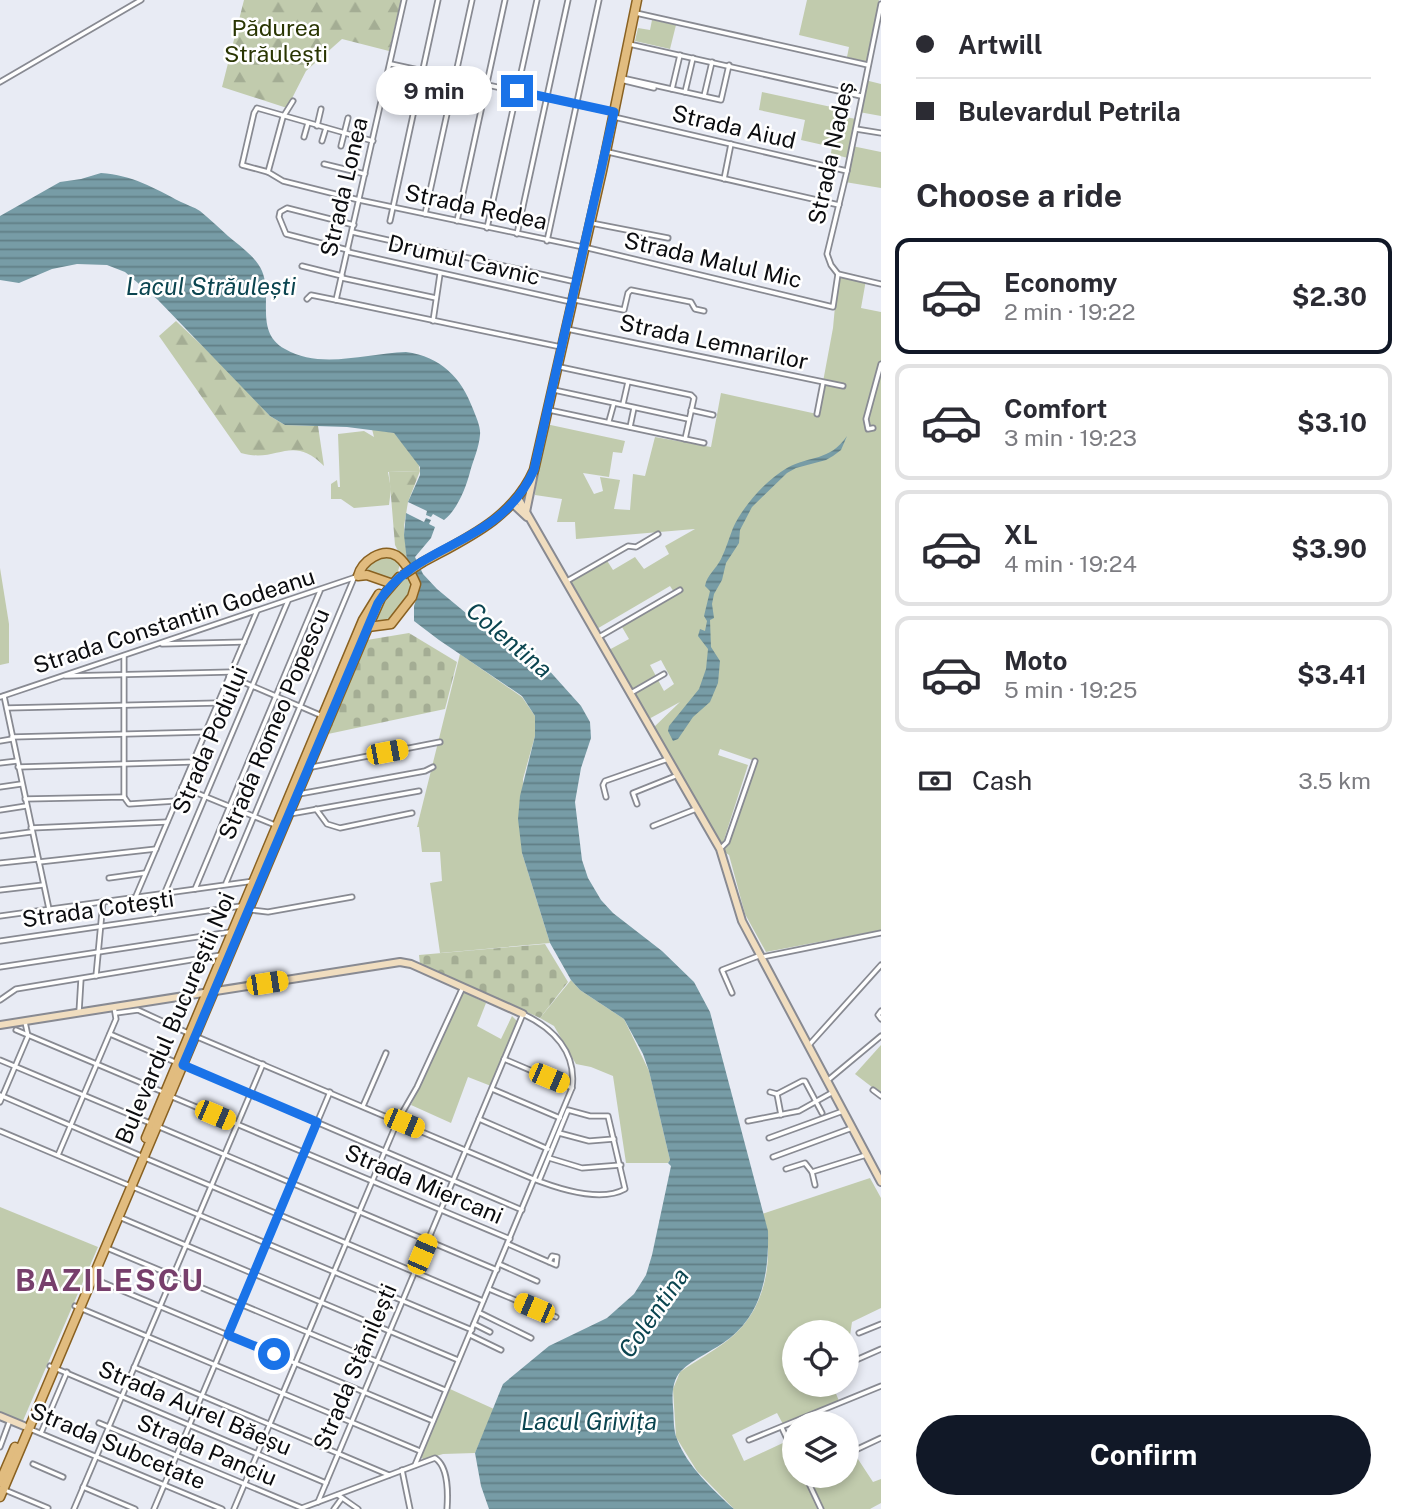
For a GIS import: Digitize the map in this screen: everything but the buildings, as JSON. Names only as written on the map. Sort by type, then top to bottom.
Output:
[{"type":"main road","name":"Bulevardul Bucureștii Noi","points":[[1,1489],[192,1035],[215,989],[277,826],[297,794],[308,768],[363,620],[376,597],[390,583],[490,525],[516,501],[534,470],[639,0]]},
{"type":"main road","points":[[528,516],[534,470]]},
{"type":"main road","points":[[516,501],[528,516],[567,582],[720,849],[739,914],[881,1182]]},
{"type":"main road","points":[[356,577],[365,561],[389,554],[400,559],[415,580],[414,594],[391,624],[368,627]]},
{"type":"main road","points":[[356,577],[369,576],[390,583]]},
{"type":"main road","points":[[369,576],[375,583],[376,597]]},
{"type":"main road","name":"Bulevardul Bucureștii Noi","points":[[256,882],[381,598],[401,576]]},
{"type":"main road","points":[[372,617],[379,625]]},
{"type":"main road","name":"Bulevardul Bucureștii Noi","points":[[227,954],[232,932],[246,908]]},
{"type":"main road","points":[[0,1025],[79,1012],[115,1010],[215,989],[400,962],[406,962],[523,1014]]},
{"type":"main road","name":"Bulevardul Bucureștii Noi","points":[[77,1307],[92,1278],[129,1185]]},
{"type":"main road","name":"Strada Subcetate","points":[[0,1416],[27,1427]]},
{"type":"street","points":[[0,82],[141,0]]},
{"type":"street","name":"Strada Lonea","points":[[336,300],[404,0]]},
{"type":"street","points":[[390,221],[438,0]]},
{"type":"street","points":[[425,214],[472,0]]},
{"type":"street","points":[[457,221],[505,0]]},
{"type":"street","points":[[486,228],[537,0]]},
{"type":"street","points":[[517,234],[568,0]]},
{"type":"street","points":[[547,241],[599,0]]},
{"type":"street","name":"Strada Nadeș","points":[[833,307],[838,274],[827,254],[881,4]]},
{"type":"street","points":[[636,13],[868,65]]},
{"type":"street","points":[[629,44],[861,96]]},
{"type":"street","points":[[671,89],[680,55]]},
{"type":"street","points":[[685,92],[693,58]]},
{"type":"street","points":[[704,96],[712,62]]},
{"type":"street","name":"Strada Aiud","points":[[390,64],[577,104],[847,171]]},
{"type":"street","points":[[622,79],[721,100],[729,65]]},
{"type":"street","points":[[622,79],[654,88]]},
{"type":"street","points":[[268,172],[283,117],[293,101]]},
{"type":"street","name":"Strada Redea","points":[[283,117],[262,109],[256,110],[242,165],[268,172],[283,181],[359,200],[584,248]]},
{"type":"street","points":[[317,126],[321,109]]},
{"type":"street","points":[[283,117],[373,141]]},
{"type":"street","points":[[341,146],[348,118]]},
{"type":"street","points":[[304,137],[308,123]]},
{"type":"street","points":[[322,141],[326,128]]},
{"type":"street","points":[[856,128],[881,133]]},
{"type":"street","points":[[724,179],[731,144]]},
{"type":"street","points":[[606,151],[839,205]]},
{"type":"street","points":[[324,164],[365,174]]},
{"type":"street","name":"Drumul Cavnic","points":[[354,225],[286,208],[280,212],[279,217],[286,234],[440,274],[624,310],[631,290],[691,302],[695,309],[704,312]]},
{"type":"street","points":[[590,222],[668,238]]},
{"type":"street","points":[[352,232],[577,282]]},
{"type":"street","name":"Strada Malul Mic","points":[[584,248],[833,307]]},
{"type":"street","points":[[302,266],[436,298]]},
{"type":"street","points":[[433,321],[440,274]]},
{"type":"street","points":[[838,274],[881,284]]},
{"type":"street","points":[[307,299],[312,295],[562,348]]},
{"type":"street","name":"Strada Lemnarilor","points":[[567,329],[823,383],[817,414]]},
{"type":"street","points":[[873,428],[868,429],[866,419],[881,364]]},
{"type":"street","points":[[558,367],[691,395],[694,398],[685,439]]},
{"type":"street","points":[[622,405],[628,382]]},
{"type":"street","points":[[823,383],[843,386]]},
{"type":"street","points":[[554,390],[689,419]]},
{"type":"street","points":[[609,422],[614,403]]},
{"type":"street","points":[[630,427],[634,408]]},
{"type":"street","points":[[549,410],[704,443]]},
{"type":"street","points":[[691,410],[713,415]]},
{"type":"street","points":[[567,582],[628,546],[636,547],[658,534]]},
{"type":"street","name":"Strada Constantin Godeanu","points":[[2,696],[356,577]]},
{"type":"street","name":"Strada Romeo Popescu","points":[[226,883],[356,577]]},
{"type":"street","points":[[599,637],[680,590]]},
{"type":"street","points":[[195,888],[320,591]]},
{"type":"street","name":"Strada Podului","points":[[165,892],[288,601]]},
{"type":"street","points":[[135,896],[257,611]]},
{"type":"street","points":[[157,645],[244,642]]},
{"type":"street","points":[[124,655],[124,797],[130,804],[176,801]]},
{"type":"street","points":[[62,676],[230,674],[326,718]]},
{"type":"street","points":[[631,693],[664,674]]},
{"type":"street","points":[[2,696],[7,708],[49,909]]},
{"type":"street","points":[[7,708],[217,703]]},
{"type":"street","points":[[0,741],[12,738],[125,733],[205,732]]},
{"type":"street","points":[[308,768],[440,742]]},
{"type":"street","points":[[606,797],[603,785],[605,781],[668,759]]},
{"type":"street","points":[[720,849],[727,842],[755,761]]},
{"type":"street","points":[[0,763],[192,762]]},
{"type":"street","points":[[297,794],[425,771],[433,766]]},
{"type":"street","points":[[636,804],[633,793],[678,775]]},
{"type":"street","points":[[0,787],[21,784]]},
{"type":"street","points":[[182,787],[277,826]]},
{"type":"street","points":[[286,813],[419,790]]},
{"type":"street","points":[[24,799],[124,797]]},
{"type":"street","points":[[0,810],[26,806]]},
{"type":"street","points":[[316,809],[327,824],[340,828],[412,813]]},
{"type":"street","points":[[653,826],[697,809]]},
{"type":"street","points":[[0,836],[31,830],[167,822]]},
{"type":"street","points":[[0,863],[156,849]]},
{"type":"street","points":[[109,878],[145,873]]},
{"type":"street","points":[[0,916],[226,883],[256,882]]},
{"type":"street","points":[[0,890],[44,885]]},
{"type":"street","name":"Strada Cotești","points":[[0,941],[246,908],[268,912],[352,897]]},
{"type":"street","points":[[96,976],[103,901]]},
{"type":"street","points":[[0,967],[232,932]]},
{"type":"street","points":[[732,993],[722,969],[761,956],[881,933]]},
{"type":"street","points":[[0,1000],[16,989],[227,954]]},
{"type":"street","points":[[809,1045],[881,965]]},
{"type":"street","points":[[79,1012],[81,979]]},
{"type":"street","points":[[234,1509],[398,1120],[414,1093],[463,987]]},
{"type":"street","points":[[58,1155],[110,1034],[115,1010],[138,1010],[192,1035],[537,1180],[567,1191],[591,1194],[622,1192],[626,1187],[607,1116],[590,1116],[569,1110],[549,1158],[537,1180],[522,1210],[415,1465]]},
{"type":"street","points":[[881,1011],[878,1016],[881,1019]]},
{"type":"street","points":[[523,1014],[545,1025],[560,1041],[571,1064],[572,1088],[537,1180]]},
{"type":"street","name":"Strada Stănilești","points":[[318,1503],[523,1014]]},
{"type":"street","points":[[25,1021],[28,1036],[1,1098],[484,1301]]},
{"type":"street","name":"Strada Miercani","points":[[16,1030],[441,1211],[549,1262]]},
{"type":"street","points":[[110,1034],[522,1210]]},
{"type":"street","points":[[827,1081],[881,1036]]},
{"type":"street","points":[[363,1106],[386,1053]]},
{"type":"street","points":[[505,1059],[572,1088]]},
{"type":"street","points":[[0,1060],[497,1270]]},
{"type":"street","points":[[74,1509],[262,1063]]},
{"type":"street","points":[[770,1092],[777,1094],[805,1081],[822,1114]]},
{"type":"street","points":[[492,1089],[560,1118]]},
{"type":"street","points":[[873,1090],[881,1096]]},
{"type":"street","points":[[155,1509],[330,1092]]},
{"type":"street","points":[[748,1121],[799,1111],[833,1092]]},
{"type":"street","points":[[777,1094],[781,1115]]},
{"type":"street","points":[[769,1138],[843,1111]]},
{"type":"street","points":[[480,1119],[548,1149]]},
{"type":"street","points":[[773,1157],[852,1128]]},
{"type":"street","points":[[0,1131],[402,1301],[501,1350]]},
{"type":"street","points":[[559,1133],[589,1141],[614,1139]]},
{"type":"street","points":[[812,1172],[866,1155]]},
{"type":"street","points":[[549,1158],[582,1168],[621,1166]]},
{"type":"street","points":[[786,1169],[805,1163],[812,1172],[816,1185]]},
{"type":"street","points":[[118,1216],[458,1360]]},
{"type":"street","points":[[105,1247],[445,1391]]},
{"type":"street","points":[[499,1264],[537,1281]]},
{"type":"street","points":[[92,1278],[433,1420]]},
{"type":"street","points":[[490,1289],[556,1317]]},
{"type":"street","points":[[77,1307],[420,1451]]},
{"type":"street","points":[[479,1312],[531,1338]]},
{"type":"street","points":[[474,1324],[490,1332]]},
{"type":"street","points":[[859,1333],[881,1324]]},
{"type":"street","points":[[859,1359],[881,1349]]},
{"type":"street","name":"Strada Aurel Băeșu","points":[[52,1366],[326,1483]]},
{"type":"street","points":[[134,1367],[389,1475]]},
{"type":"street","points":[[41,1433],[66,1372]]},
{"type":"street","points":[[749,1440],[881,1386]]},
{"type":"street","points":[[0,1447],[10,1420]]},
{"type":"street","name":"Strada Panciu","points":[[99,1423],[301,1509]]},
{"type":"street","name":"Strada Subcetate","points":[[27,1427],[222,1509]]},
{"type":"street","points":[[859,1448],[881,1438]]},
{"type":"street","points":[[301,1509],[435,1458],[440,1461],[445,1478],[447,1509]]},
{"type":"street","points":[[33,1464],[62,1477]]},
{"type":"street","points":[[402,1470],[410,1509]]},
{"type":"street","points":[[83,1487],[135,1509]]},
{"type":"street","points":[[811,1488],[821,1509]]},
{"type":"street","points":[[1,1489],[48,1508]]},
{"type":"street","points":[[334,1509],[340,1496]]},
{"type":"street","points":[[340,1496],[358,1509]]},
{"type":"green space","name":"Pădurea Străulești","points":[[244,0],[401,0],[389,51],[342,39],[306,71],[287,108],[222,87]]},
{"type":"green space","points":[[807,0],[879,0],[867,62],[847,57],[849,47],[799,35]]},
{"type":"green space","points":[[652,20],[676,25],[670,49],[635,41],[638,28],[650,30]]},
{"type":"green space","points":[[865,80],[881,84],[881,116],[859,112]]},
{"type":"green space","points":[[762,92],[836,108],[835,115],[856,119],[848,158],[840,156],[837,166],[831,165],[832,147],[801,140],[805,120],[759,110]]},
{"type":"green space","points":[[852,146],[881,152],[881,188],[845,182]]},
{"type":"green space","points":[[838,274],[866,280],[861,308],[881,312],[881,930],[766,952],[745,914],[729,855],[720,849],[652,729],[680,702],[647,720],[632,694],[658,680],[664,691],[674,684],[661,660],[650,665],[657,678],[631,693],[607,651],[629,639],[622,627],[676,595],[670,586],[595,630],[567,581],[606,559],[613,570],[635,557],[644,569],[669,554],[665,546],[695,529],[576,539],[575,522],[557,522],[562,499],[535,495],[537,462],[546,424],[625,441],[622,453],[613,452],[609,477],[583,473],[594,494],[603,491],[600,477],[620,480],[614,509],[630,510],[633,474],[645,476],[655,437],[711,447],[721,393],[817,414],[833,328]],"holes":[[[720,749],[755,761],[727,842],[722,846],[748,765],[718,755]]]},
{"type":"green space","points":[[176,321],[229,371],[270,416],[285,425],[318,426],[324,466],[312,456],[293,450],[265,455],[241,453],[159,336]]},
{"type":"green space","points":[[372,429],[394,433],[418,462],[420,471],[388,472],[391,489],[389,505],[354,508],[341,499],[331,499],[331,484],[337,480],[340,487],[338,434],[364,431],[374,437]]},
{"type":"green space","points":[[420,471],[408,502],[404,526],[407,561],[395,545],[389,472]]},
{"type":"green space","points":[[384,557],[393,558],[400,564],[397,575],[390,579],[365,570],[367,563]]},
{"type":"green space","points":[[0,568],[9,624],[9,663],[0,665]]},
{"type":"green space","points":[[409,574],[414,589],[394,619],[381,623],[375,617],[391,587]]},
{"type":"green space","points":[[409,633],[457,662],[445,709],[328,734],[367,640]]},
{"type":"green space","points":[[460,654],[522,697],[535,716],[535,736],[523,779],[522,853],[550,943],[440,953],[430,883],[442,881],[440,852],[422,852],[417,827]]},
{"type":"green space","points":[[545,944],[568,982],[540,1018],[420,964],[419,955]]},
{"type":"green space","points":[[571,980],[580,990],[624,1019],[649,1071],[670,1160],[668,1163],[626,1163],[613,1076],[576,1064],[554,1026],[540,1018]]},
{"type":"green space","points":[[464,992],[486,1003],[477,1026],[501,1039],[512,1016],[518,1022],[491,1086],[468,1077],[451,1123],[411,1105]]},
{"type":"green space","points":[[881,1045],[881,1094],[855,1074]]},
{"type":"green space","points":[[870,1178],[881,1198],[881,1308],[856,1320],[782,1320],[782,1397],[837,1397],[839,1401],[817,1411],[782,1411],[782,1422],[777,1413],[732,1435],[744,1461],[782,1443],[782,1488],[859,1488],[859,1461],[873,1482],[881,1479],[881,1503],[870,1509],[734,1509],[697,1471],[676,1437],[673,1389],[680,1372],[738,1331],[753,1312],[759,1299],[768,1256],[766,1227],[762,1214]]},
{"type":"green space","points":[[0,1207],[98,1247],[22,1423],[0,1414]]},
{"type":"green space","points":[[450,1389],[494,1409],[475,1453],[443,1454],[423,1460],[421,1455]]},
{"type":"water","name":"Lacul Străulești","points":[[101,173],[123,176],[142,183],[198,210],[247,252],[256,261],[265,281],[267,324],[270,333],[285,349],[299,355],[329,359],[406,352],[430,359],[448,370],[468,398],[480,432],[466,485],[449,516],[444,520],[433,514],[431,517],[426,515],[427,511],[408,502],[420,475],[420,467],[394,433],[347,427],[285,425],[270,416],[158,300],[125,272],[107,265],[77,264],[52,269],[19,283],[0,280],[0,216],[60,182]]},
{"type":"water","points":[[847,436],[841,450],[833,456],[787,473],[752,507],[740,530],[739,543],[726,563],[712,604],[714,618],[710,620],[711,647],[720,661],[718,683],[710,702],[693,717],[678,739],[673,741],[668,731],[669,726],[699,689],[706,669],[708,649],[698,636],[700,629],[705,631],[707,621],[704,616],[710,591],[705,586],[706,582],[721,559],[737,520],[771,479],[795,464],[826,454]]},
{"type":"water","name":"Lacul Grivița","points":[[406,513],[424,522],[426,518],[431,520],[429,524],[435,527],[431,538],[415,557],[423,574],[484,628],[546,667],[581,706],[590,722],[591,738],[581,768],[575,802],[582,860],[588,878],[601,900],[613,913],[662,951],[694,982],[710,1012],[768,1231],[767,1261],[762,1290],[750,1316],[730,1338],[681,1371],[674,1383],[673,1403],[675,1432],[681,1449],[701,1477],[734,1509],[489,1509],[481,1486],[475,1453],[503,1384],[549,1346],[607,1318],[634,1294],[646,1275],[671,1166],[668,1163],[670,1160],[643,1054],[624,1019],[580,990],[571,980],[550,943],[522,853],[518,819],[520,796],[535,736],[535,716],[522,696],[414,621],[414,606],[420,587],[407,561],[404,535]]},
{"type":"district","name":"BAZILESCU","points":[[110,1281]]},
{"type":"route","points":[[274,1354],[228,1335],[317,1122],[183,1065],[378,603],[399,578],[501,516],[520,496],[534,470],[614,112],[517,91]]},
{"type":"water label","name":"Colentina","points":[[509,640]]},
{"type":"water label","name":"Colentina","points":[[654,1313]]}]
